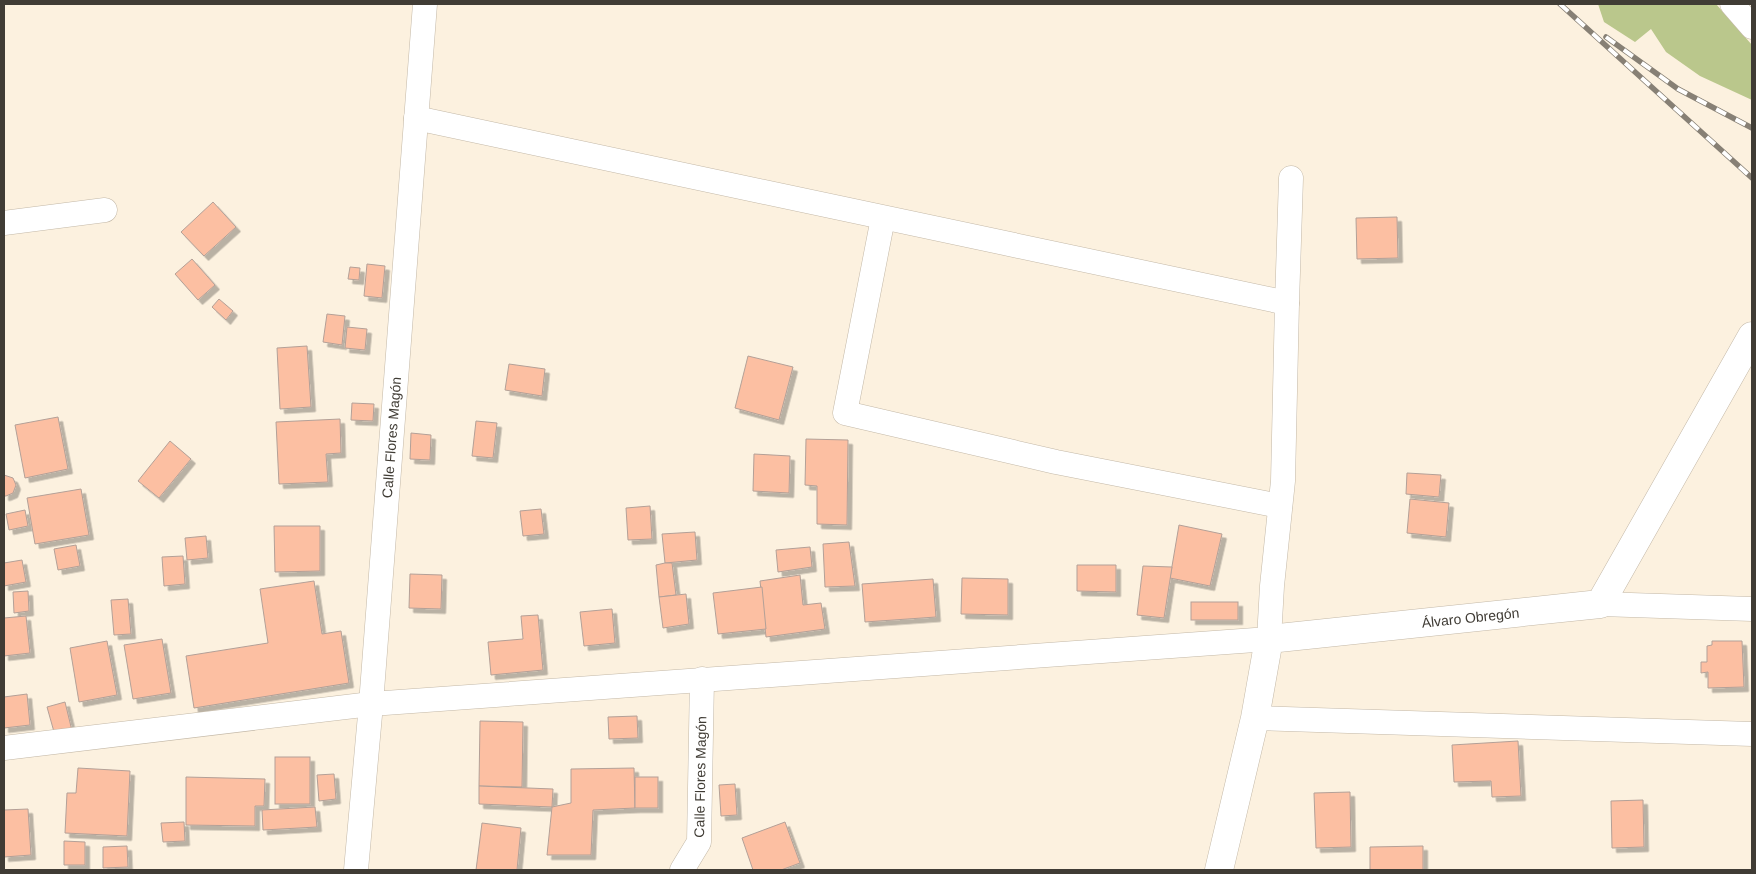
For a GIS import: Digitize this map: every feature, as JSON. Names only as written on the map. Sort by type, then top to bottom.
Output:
[{"type":"street","name":"Calle Flores Magón","points":[[356,870],[371,704],[424,4]]},
{"type":"street","points":[[1732,4],[1752,27]]},
{"type":"street","points":[[416,118],[1287,303]]},
{"type":"street","points":[[1219,870],[1255,718],[1269,639],[1280,506],[1291,178]]},
{"type":"street","points":[[4,224],[105,210]]},
{"type":"street","points":[[883,218],[845,413],[1056,462],[1280,506]]},
{"type":"street","points":[[1752,336],[1600,604],[1752,609]]},
{"type":"street","name":"Álvaro Obregón","points":[[1269,639],[1600,604]]},
{"type":"street","points":[[4,748],[371,704],[1269,639]]},
{"type":"street","name":"Calle Flores Magón","points":[[682,870],[699,842],[702,680]]},
{"type":"street","points":[[1255,718],[1752,734]]},
{"type":"green space","points":[[1598,4],[1716,4],[1752,45],[1752,100],[1700,76],[1666,52],[1651,29],[1635,42],[1604,22]]},
{"type":"building","points":[[213,202],[236,227],[204,256],[181,232]]},
{"type":"building","points":[[1397,217],[1398,258],[1357,259],[1356,218]]},
{"type":"building","points":[[192,259],[215,285],[198,300],[175,274]]},
{"type":"building","points":[[367,264],[385,266],[382,298],[364,296]]},
{"type":"building","points":[[350,267],[360,268],[359,280],[348,279]]},
{"type":"building","points":[[219,299],[233,311],[226,320],[212,307]]},
{"type":"building","points":[[327,314],[345,316],[342,345],[323,342]]},
{"type":"building","points":[[347,327],[367,329],[365,350],[345,348]]},
{"type":"building","points":[[307,346],[311,407],[280,409],[277,348]]},
{"type":"building","points":[[748,356],[793,367],[779,420],[735,408]]},
{"type":"building","points":[[509,364],[545,369],[542,396],[505,390]]},
{"type":"building","points":[[352,403],[374,404],[373,421],[351,420]]},
{"type":"building","points":[[58,417],[68,469],[25,478],[15,425]]},
{"type":"building","points":[[340,419],[341,453],[326,454],[328,482],[279,484],[276,422]]},
{"type":"building","points":[[476,421],[497,423],[493,458],[472,456]]},
{"type":"building","points":[[411,433],[431,435],[430,460],[410,459]]},
{"type":"building","points":[[806,439],[848,440],[847,525],[817,524],[817,486],[805,485]]},
{"type":"building","points":[[170,441],[191,459],[159,498],[138,481]]},
{"type":"building","points":[[754,454],[790,456],[789,493],[753,491]]},
{"type":"building","points":[[1407,473],[1441,475],[1439,497],[1406,494]]},
{"type":"building","points":[[4,475],[13,478],[16,485],[13,493],[6,496],[4,496]]},
{"type":"building","points":[[81,489],[89,535],[35,544],[27,498]]},
{"type":"building","points":[[1410,499],[1449,503],[1446,537],[1407,533]]},
{"type":"building","points":[[650,506],[652,539],[628,540],[626,508]]},
{"type":"building","points":[[541,509],[544,534],[523,536],[520,511]]},
{"type":"building","points":[[25,510],[28,526],[9,530],[6,514]]},
{"type":"building","points":[[1179,525],[1222,534],[1210,586],[1170,578]]},
{"type":"building","points":[[274,526],[320,526],[320,571],[275,572]]},
{"type":"building","points":[[695,532],[697,560],[665,563],[662,534]]},
{"type":"building","points":[[206,536],[208,558],[187,560],[185,538]]},
{"type":"building","points":[[849,542],[855,586],[825,587],[823,544]]},
{"type":"building","points":[[76,545],[80,566],[58,570],[54,549]]},
{"type":"building","points":[[810,547],[812,567],[778,572],[776,550]]},
{"type":"building","points":[[183,556],[185,584],[164,586],[162,557]]},
{"type":"building","points":[[22,560],[26,582],[4,586],[4,563]]},
{"type":"building","points":[[672,563],[676,595],[659,597],[656,565]]},
{"type":"building","points":[[1077,565],[1116,565],[1116,592],[1077,591]]},
{"type":"building","points":[[1143,566],[1172,567],[1164,618],[1137,615]]},
{"type":"building","points":[[410,574],[442,575],[441,609],[409,608]]},
{"type":"building","points":[[800,575],[803,605],[821,603],[825,629],[766,637],[760,581]]},
{"type":"building","points":[[962,578],[1008,579],[1008,615],[961,614]]},
{"type":"building","points":[[933,579],[936,617],[865,622],[862,584]]},
{"type":"building","points":[[314,581],[322,634],[341,631],[349,683],[194,708],[186,656],[268,643],[260,589]]},
{"type":"building","points":[[762,587],[766,629],[718,634],[713,593]]},
{"type":"building","points":[[28,591],[29,611],[14,613],[13,592]]},
{"type":"building","points":[[686,594],[689,624],[663,628],[659,597]]},
{"type":"building","points":[[128,599],[131,634],[114,635],[111,600]]},
{"type":"building","points":[[1191,602],[1238,602],[1238,620],[1191,620]]},
{"type":"building","points":[[612,609],[615,643],[584,646],[580,612]]},
{"type":"building","points":[[538,615],[543,670],[491,675],[488,642],[523,639],[521,616]]},
{"type":"building","points":[[26,616],[30,653],[4,656],[4,618]]},
{"type":"building","points":[[162,639],[171,693],[133,699],[124,645]]},
{"type":"building","points":[[107,641],[117,695],[79,702],[70,648]]},
{"type":"building","points":[[1712,641],[1742,641],[1744,687],[1708,688],[1708,672],[1701,673],[1701,662],[1707,662],[1707,646],[1712,645]]},
{"type":"building","points":[[27,694],[30,725],[4,728],[4,697]]},
{"type":"building","points":[[65,702],[73,735],[56,739],[47,707]]},
{"type":"building","points":[[637,716],[638,738],[609,739],[608,717]]},
{"type":"building","points":[[480,721],[523,722],[522,787],[479,786]]},
{"type":"building","points":[[1518,741],[1521,796],[1492,797],[1491,781],[1454,782],[1452,745]]},
{"type":"building","points":[[275,757],[310,757],[310,804],[275,804]]},
{"type":"building","points":[[78,768],[130,771],[127,836],[65,833],[67,793],[76,793]]},
{"type":"building","points":[[634,768],[635,808],[593,810],[591,855],[547,855],[552,807],[571,803],[571,769]]},
{"type":"building","points":[[334,774],[336,799],[319,801],[317,775]]},
{"type":"building","points":[[186,777],[265,779],[264,806],[255,806],[255,826],[186,825]]},
{"type":"building","points":[[635,777],[658,777],[658,808],[635,808]]},
{"type":"building","points":[[735,784],[737,815],[721,816],[719,785]]},
{"type":"building","points":[[479,786],[553,789],[552,807],[479,804]]},
{"type":"building","points":[[1350,792],[1351,847],[1316,848],[1314,793]]},
{"type":"building","points":[[1643,800],[1644,847],[1612,848],[1611,801]]},
{"type":"building","points":[[315,807],[317,827],[263,830],[262,810]]},
{"type":"building","points":[[28,809],[31,855],[4,857],[4,810]]},
{"type":"building","points":[[184,822],[185,841],[163,842],[161,823]]},
{"type":"building","points":[[785,822],[800,863],[781,870],[753,870],[742,838]]},
{"type":"building","points":[[482,823],[521,828],[517,870],[476,870]]},
{"type":"building","points":[[64,841],[85,842],[85,865],[64,865]]},
{"type":"building","points":[[127,846],[128,867],[103,868],[103,847]]},
{"type":"building","points":[[1423,846],[1423,870],[1370,870],[1370,847]]},
{"type":"railway","points":[[1560,4],[1752,178]]},
{"type":"railway","points":[[1606,37],[1678,89],[1752,128]]}]
